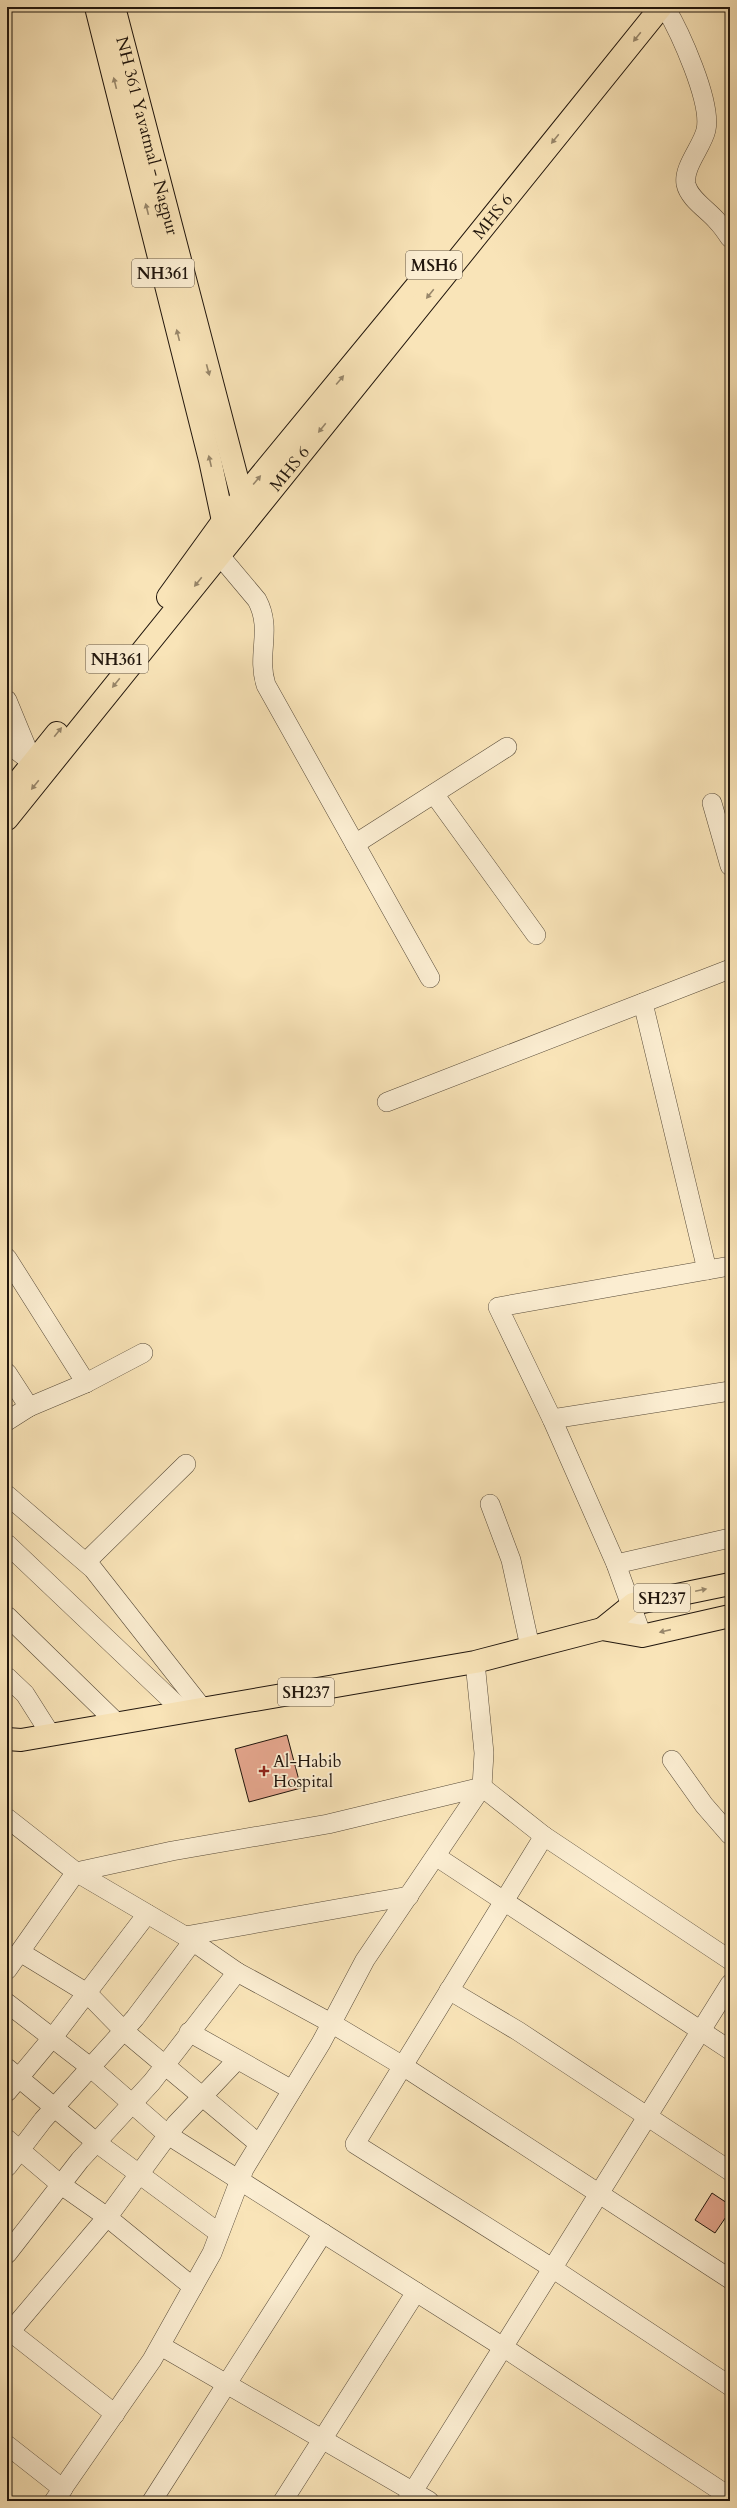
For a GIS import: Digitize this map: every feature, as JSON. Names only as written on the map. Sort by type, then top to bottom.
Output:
[{"type":"main road","name":"NH361","points":[[7,795],[174,590],[229,529],[210,460],[96,7]]},
{"type":"main road","name":"NH 361 Yavatmal - Nagpur","points":[[114,7],[245,510]]},
{"type":"main road","name":"MSH6","points":[[229,529],[477,213],[642,7]]},
{"type":"main road","name":"MHS 6","points":[[245,510],[662,7]]},
{"type":"main road","points":[[7,819],[213,548]]},
{"type":"main road","name":"SH237","points":[[602,1629],[633,1604],[730,1584]]},
{"type":"main road","name":"SH237","points":[[7,1739],[21,1740],[475,1662],[602,1629],[642,1636],[730,1616]]},
{"type":"street","points":[[665,7],[680,33],[705,108],[706,129],[702,143],[689,168],[686,185],[690,193],[718,221],[730,238]]},
{"type":"street","points":[[213,548],[257,600],[263,610],[266,631],[262,658],[262,674],[266,685],[430,978]]},
{"type":"street","points":[[7,700],[33,762]]},
{"type":"street","points":[[7,743],[33,762]]},
{"type":"street","points":[[355,844],[507,748]]},
{"type":"street","points":[[434,794],[536,935]]},
{"type":"street","points":[[712,804],[730,866]]},
{"type":"street","points":[[387,1102],[730,969]]},
{"type":"street","points":[[642,1003],[706,1270]]},
{"type":"street","points":[[7,1258],[86,1383]]},
{"type":"street","points":[[642,1636],[633,1604],[616,1564],[552,1419],[498,1307],[730,1266]]},
{"type":"street","points":[[7,1421],[29,1407],[86,1383],[143,1353]]},
{"type":"street","points":[[7,1373],[29,1407]]},
{"type":"street","points":[[552,1419],[730,1391]]},
{"type":"street","points":[[86,1562],[186,1464]]},
{"type":"street","points":[[7,1495],[86,1562],[106,1582],[193,1711]]},
{"type":"street","points":[[490,1504],[511,1560],[530,1647]]},
{"type":"street","points":[[616,1564],[730,1538]]},
{"type":"street","points":[[7,1544],[193,1711]]},
{"type":"street","points":[[7,1616],[118,1724]]},
{"type":"street","points":[[7,2445],[59,2495],[161,2346],[212,2253],[239,2179],[259,2144],[331,2023],[365,1960],[437,1857],[482,1787],[484,1753],[475,1662]]},
{"type":"street","points":[[7,1677],[25,1694],[51,1735]]},
{"type":"street","points":[[672,1760],[709,1812],[730,1835]]},
{"type":"street","points":[[482,1787],[544,1836],[730,1960]]},
{"type":"street","points":[[7,1970],[76,1872],[172,1851],[328,1824],[482,1787]]},
{"type":"street","points":[[7,1818],[76,1872],[189,1938],[237,1972],[331,2023],[403,2066],[599,2192],[730,2279]]},
{"type":"street","points":[[544,1836],[355,2144],[552,2268],[730,2386]]},
{"type":"street","points":[[437,1857],[701,2029],[730,2050]]},
{"type":"street","points":[[7,2167],[14,2144],[55,2106],[124,2031],[189,1938],[409,1896]]},
{"type":"street","points":[[7,2092],[13,2072],[52,2039],[147,1914]]},
{"type":"street","points":[[20,1952],[87,1993],[124,2031],[259,2144]]},
{"type":"street","points":[[7,2254],[60,2184],[132,2104],[237,1972]]},
{"type":"street","points":[[410,2496],[730,1984]]},
{"type":"street","points":[[449,1990],[518,2030],[646,2117],[730,2171]]},
{"type":"street","points":[[7,2003],[90,2067],[168,2135],[503,2347],[730,2497]]},
{"type":"street","points":[[189,2032],[236,2061],[292,2090]]},
{"type":"street","points":[[115,2414],[8,2330],[107,2217],[168,2135],[202,2096],[236,2061]]},
{"type":"street","points":[[13,2072],[97,2143],[219,2233]]},
{"type":"street","points":[[14,2144],[60,2184],[107,2217],[193,2287]]},
{"type":"street","points":[[152,2501],[323,2233]]},
{"type":"street","points":[[283,2501],[416,2292]]},
{"type":"street","points":[[161,2346],[323,2438],[410,2496],[429,2501]]},
{"type":"building","points":[[287,1735],[301,1788],[249,1802],[235,1749]]},
{"type":"building","points":[[712,2193],[730,2205],[730,2211],[715,2233],[695,2220]]},
{"type":"place","name":"Al-Habib Hospital","points":[[264,1771]]}]
